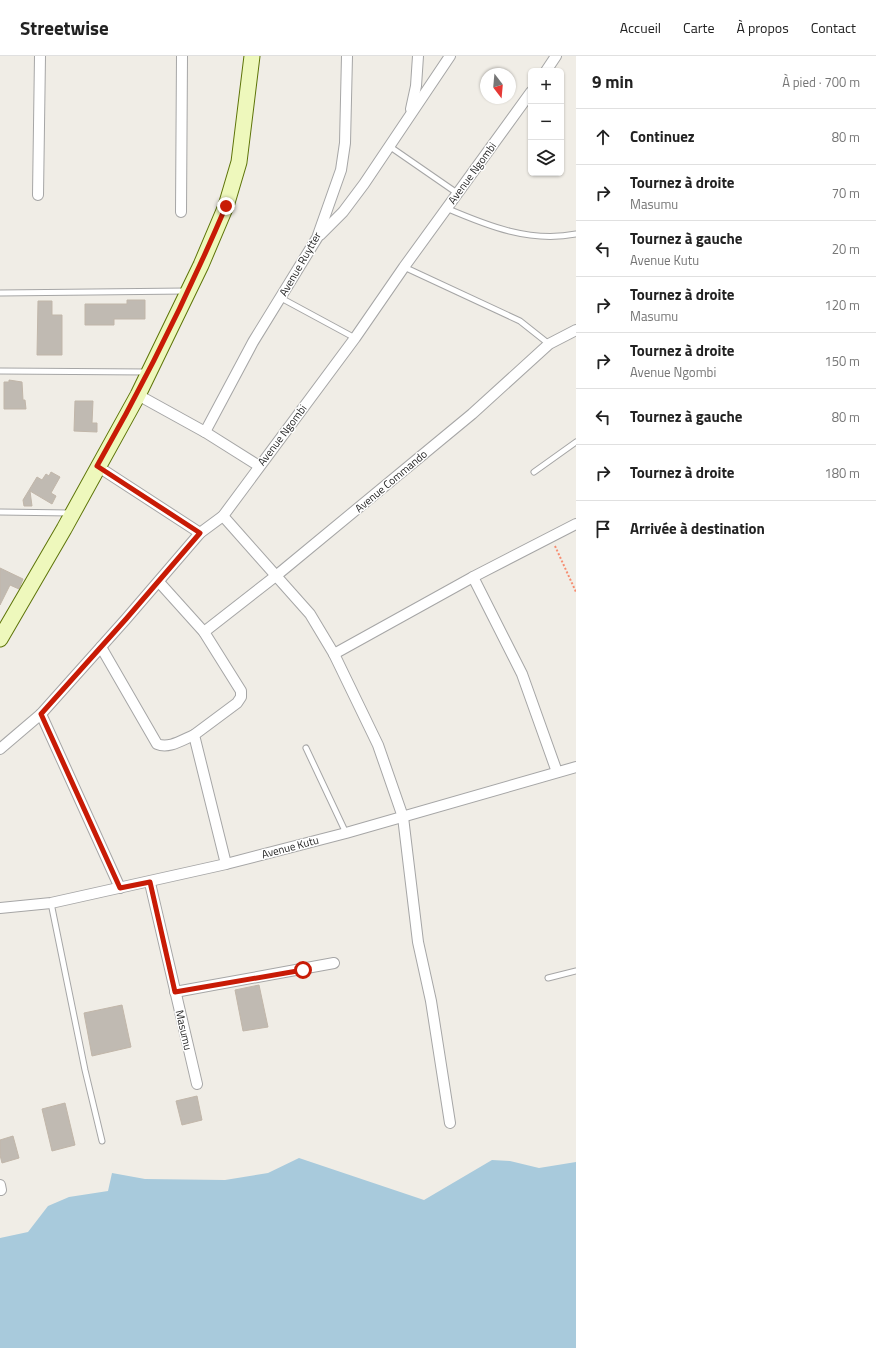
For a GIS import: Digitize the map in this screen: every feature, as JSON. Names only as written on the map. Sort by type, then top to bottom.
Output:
[{"type":"main road","points":[[0,639],[73,513],[97,466],[138,395],[189,291],[226,206],[239,162],[252,56]]},
{"type":"street","points":[[38,195],[40,56]]},
{"type":"street","points":[[180,212],[182,56]]},
{"type":"street","name":"Avenue Ruytter","points":[[205,432],[253,342],[317,238],[341,170],[345,143],[347,56]]},
{"type":"street","points":[[410,114],[416,86],[418,56]]},
{"type":"street","points":[[317,238],[350,203],[450,56]]},
{"type":"street","points":[[548,68],[556,56]]},
{"type":"street","name":"Avenue Ngombi","points":[[0,749],[41,714],[200,533],[222,516],[355,338],[446,208],[528,96]]},
{"type":"street","name":"Avenue Commando","points":[[204,632],[277,575],[472,414],[550,344],[576,330]]},
{"type":"street","points":[[138,395],[205,432],[259,466]]},
{"type":"street","points":[[97,466],[200,533]]},
{"type":"street","points":[[222,516],[277,575],[310,614],[334,654],[378,745],[403,817],[418,942],[431,1001],[450,1123]]},
{"type":"street","points":[[334,654],[473,577],[576,524]]},
{"type":"street","points":[[473,577],[522,674],[557,772]]},
{"type":"street","points":[[101,647],[156,744],[162,746],[171,745],[194,735],[237,703],[241,697],[238,686],[204,632],[158,582]]},
{"type":"street","points":[[41,714],[120,888]]},
{"type":"street","points":[[194,735],[226,864]]},
{"type":"street","name":"Avenue Kutu","points":[[0,908],[51,903],[226,864],[346,833],[576,767]]},
{"type":"street","name":"Masumu","points":[[150,882],[197,1084]]},
{"type":"street","points":[[175,992],[334,963]]},
{"type":"lane","points":[[389,146],[457,194]]},
{"type":"lane","points":[[446,208],[488,226],[528,235],[550,237],[576,234]]},
{"type":"lane","points":[[404,267],[520,321],[550,344]]},
{"type":"lane","points":[[0,293],[189,291]]},
{"type":"lane","points":[[281,298],[355,338]]},
{"type":"lane","points":[[0,371],[148,372]]},
{"type":"lane","points":[[534,472],[576,442]]},
{"type":"lane","points":[[0,512],[73,513]]},
{"type":"lane","points":[[306,748],[346,833]]},
{"type":"lane","points":[[51,903],[80,1048],[102,1141]]},
{"type":"lane","points":[[548,978],[576,971]]},
{"type":"path","points":[[551,538],[576,592]]},
{"type":"water","points":[[299,1158],[424,1200],[492,1160],[510,1161],[539,1168],[576,1162],[576,1348],[0,1348],[0,1238],[28,1232],[48,1206],[69,1197],[108,1191],[112,1173],[145,1179],[225,1180],[268,1173]]},
{"type":"building","points":[[127,300],[145,300],[145,319],[114,319],[114,325],[85,325],[85,304],[127,304]]},
{"type":"building","points":[[38,301],[52,301],[52,315],[62,315],[62,355],[37,355]]},
{"type":"building","points":[[9,380],[22,382],[23,400],[25,400],[26,409],[4,409],[4,382],[9,382]]},
{"type":"building","points":[[75,401],[93,401],[92,423],[97,423],[97,432],[74,431]]},
{"type":"building","points":[[51,472],[60,477],[51,493],[56,496],[52,504],[30,491],[32,506],[24,506],[23,500],[37,477],[42,480],[46,474],[49,476]]},
{"type":"building","points":[[0,568],[23,579],[19,589],[10,585],[0,605]]},
{"type":"building","points":[[259,985],[268,1027],[243,1031],[235,990]]},
{"type":"building","points":[[122,1005],[131,1047],[92,1056],[84,1013]]},
{"type":"building","points":[[197,1096],[202,1120],[182,1125],[176,1101]]},
{"type":"building","points":[[65,1103],[75,1145],[52,1151],[42,1109]]},
{"type":"building","points":[[13,1136],[19,1158],[2,1163],[0,1155],[0,1140]]},
{"type":"route","points":[[226,206],[201,265],[138,395],[97,466],[200,533],[41,714],[80,804],[120,888],[150,882],[175,992],[303,970]]}]
